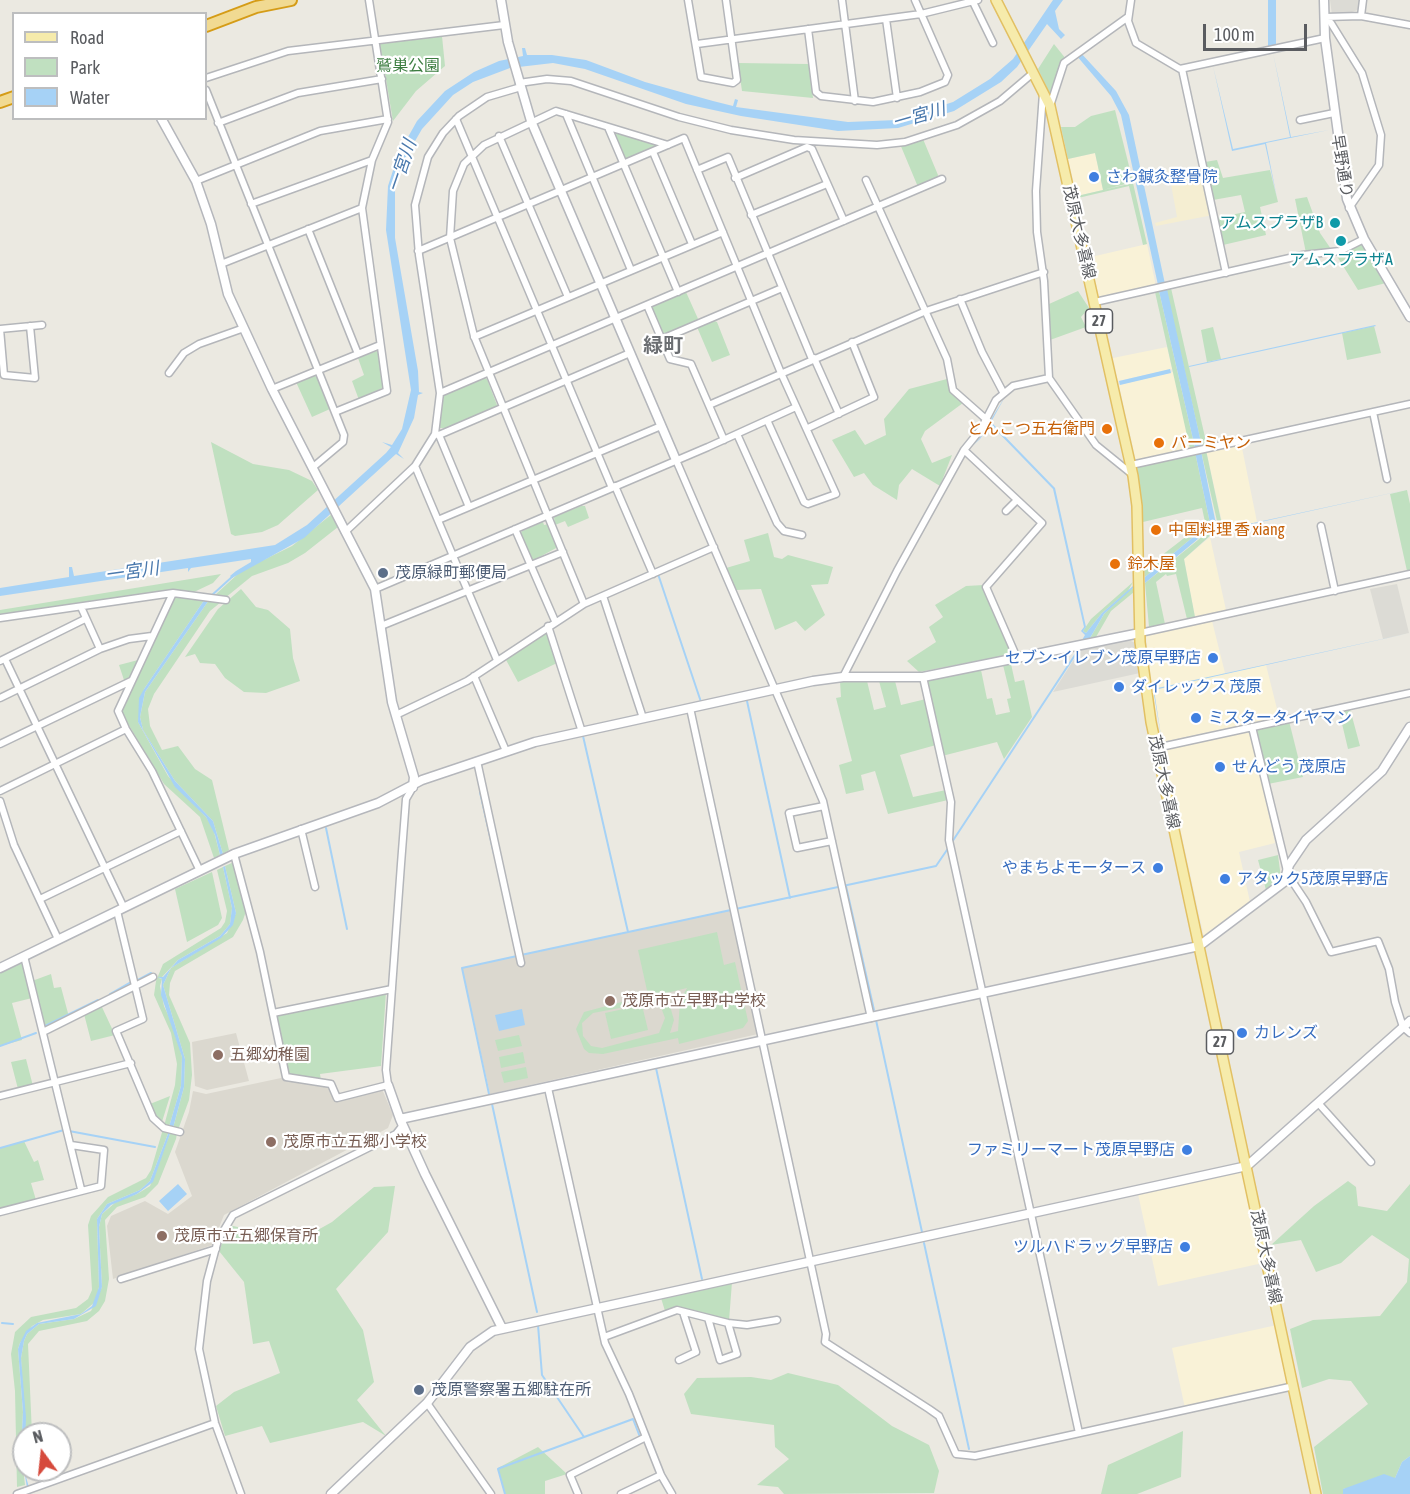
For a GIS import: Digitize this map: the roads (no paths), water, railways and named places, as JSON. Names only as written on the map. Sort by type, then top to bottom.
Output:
[{"type":"highway","points":[[207,26],[271,1],[291,0]]},
{"type":"main road","name":"27","points":[[996,0],[1032,71]]},
{"type":"main road","name":"茂原大多喜線","points":[[1032,71],[1050,106],[1131,465],[1139,578],[1140,633],[1156,748],[1316,1494]]},
{"type":"street","points":[[334,412],[387,391],[362,208],[372,160],[388,119],[369,0]]},
{"type":"street","points":[[501,0],[508,42],[531,121],[824,806],[871,1018]]},
{"type":"street","points":[[688,0],[701,77],[733,83],[737,80],[726,0]]},
{"type":"street","points":[[842,0],[855,101]]},
{"type":"street","points":[[808,29],[816,92],[821,96],[855,101],[897,98],[945,82],[948,75],[915,0]]},
{"type":"street","points":[[1131,0],[1128,17],[1138,45],[1182,69],[1324,38]]},
{"type":"street","name":"早野通り","points":[[1324,0],[1324,38],[1349,208],[1364,239],[1410,317]]},
{"type":"street","points":[[1360,16],[1363,0]]},
{"type":"street","points":[[697,44],[921,14],[975,1],[993,43]]},
{"type":"street","points":[[1324,17],[1360,16],[1410,25]]},
{"type":"street","points":[[1050,106],[1056,94],[1060,71],[1073,56],[1128,17]]},
{"type":"street","points":[[1324,17],[1331,23],[1362,73],[1381,135],[1379,165],[1349,208]]},
{"type":"street","points":[[886,19],[897,98]]},
{"type":"street","points":[[207,78],[288,51],[504,25]]},
{"type":"street","points":[[1182,69],[1226,273]]},
{"type":"street","points":[[343,528],[415,466],[437,434],[441,393],[418,251],[415,205],[428,158],[456,119],[487,97],[520,85],[547,79],[571,81],[679,117],[731,130],[794,140],[877,145],[904,142],[957,125],[999,101],[1032,71]]},
{"type":"street","points":[[218,123],[298,93],[382,79]]},
{"type":"street","points":[[207,93],[344,435],[343,442],[312,468]]},
{"type":"street","points":[[1043,93],[1036,191],[1037,232],[1044,272],[1049,378],[1096,445],[1133,476]]},
{"type":"street","points":[[584,604],[474,337],[450,237],[453,191],[459,172],[471,155],[499,136],[556,111],[668,146]]},
{"type":"street","points":[[1300,120],[1334,113]]},
{"type":"street","points":[[566,114],[631,270]]},
{"type":"street","points":[[196,180],[320,131],[388,119]]},
{"type":"street","points":[[456,119],[597,453],[653,574]]},
{"type":"street","points":[[162,120],[196,180],[228,294],[272,389],[375,589],[396,716],[414,777],[413,787],[406,801],[386,1070],[388,1085],[401,1122],[502,1328]]},
{"type":"street","points":[[608,127],[678,292]]},
{"type":"street","points":[[499,136],[568,297]]},
{"type":"street","points":[[418,251],[684,138],[781,373],[808,428],[836,494],[808,504],[804,502],[767,420]]},
{"type":"street","points":[[735,178],[807,147],[812,149],[844,221]]},
{"type":"street","points":[[653,152],[692,244]]},
{"type":"street","points":[[697,170],[728,157],[767,254],[839,414]]},
{"type":"street","points":[[251,204],[372,160]]},
{"type":"street","points":[[441,393],[942,179]]},
{"type":"street","points":[[866,180],[947,359],[949,377],[956,394],[987,420]]},
{"type":"street","points":[[751,216],[827,183]]},
{"type":"street","points":[[221,264],[362,208]]},
{"type":"street","points":[[308,229],[358,354]]},
{"type":"street","points":[[474,337],[723,232]]},
{"type":"street","points":[[1095,302],[1324,250],[1340,251],[1364,239]]},
{"type":"street","points":[[709,405],[926,311],[1044,272]]},
{"type":"street","points":[[662,339],[782,288]]},
{"type":"street","points":[[960,299],[982,352],[1004,392]]},
{"type":"street","points":[[647,305],[670,359],[691,364],[724,440]]},
{"type":"street","points":[[30,326],[35,378],[4,375],[0,329],[30,326],[42,325]]},
{"type":"street","points":[[169,373],[184,353],[199,344],[244,328]]},
{"type":"street","points":[[808,428],[874,397],[852,342]]},
{"type":"street","points":[[272,389],[380,345]]},
{"type":"street","points":[[437,434],[630,353]]},
{"type":"street","points":[[843,677],[897,571],[964,450],[987,420],[1004,392],[1014,386],[1049,378]]},
{"type":"street","points":[[1131,465],[1410,404]]},
{"type":"street","points":[[375,589],[796,407]]},
{"type":"street","points":[[1373,412],[1387,479]]},
{"type":"street","points":[[438,520],[661,426]]},
{"type":"street","points":[[437,434],[469,507]]},
{"type":"street","points":[[736,434],[777,523],[784,531],[802,535]]},
{"type":"street","points":[[964,450],[1042,524],[986,586],[986,591],[1017,658]]},
{"type":"street","points":[[415,466],[497,660]]},
{"type":"street","points":[[1006,512],[1017,500]]},
{"type":"street","points":[[1321,526],[1335,591]]},
{"type":"street","points":[[515,529],[555,621]]},
{"type":"street","points":[[396,716],[474,676],[584,604],[714,547]]},
{"type":"street","points":[[381,626],[563,552]]},
{"type":"street","points":[[0,968],[234,854],[378,803],[413,787],[422,780],[506,751],[643,718],[776,690],[843,677],[923,677],[1140,633],[1410,574]]},
{"type":"street","points":[[173,593],[118,711],[126,729],[152,771],[200,871]]},
{"type":"street","points":[[0,618],[173,593],[226,600]]},
{"type":"street","points":[[603,596],[643,718]]},
{"type":"street","points":[[81,607],[100,649]]},
{"type":"street","points":[[85,619],[2,660],[20,689],[38,726],[105,868],[121,910],[143,1019],[116,1032],[153,1118],[164,1128],[179,1132]]},
{"type":"street","points":[[548,626],[582,732]]},
{"type":"street","points":[[0,698],[100,649],[129,639],[152,636]]},
{"type":"street","points":[[474,676],[506,751]]},
{"type":"street","points":[[923,677],[950,798],[949,840],[951,850],[1079,1434]]},
{"type":"street","points":[[0,744],[131,681]]},
{"type":"street","points":[[1156,748],[1410,693]]},
{"type":"street","points":[[690,708],[826,1334],[825,1342],[934,1412],[956,1454],[975,1456],[1294,1386]]},
{"type":"street","points":[[331,1494],[427,1403],[470,1347],[502,1328],[1247,1166],[1408,1027],[1395,1002],[1389,969],[1378,941],[1330,952],[1306,902],[1288,875],[1252,727]]},
{"type":"street","points":[[401,1122],[1199,946],[1284,882],[1288,875],[1289,865],[1306,840],[1382,771],[1410,727]]},
{"type":"street","points":[[0,791],[126,729]]},
{"type":"street","points":[[477,761],[522,963]]},
{"type":"street","points":[[0,801],[14,845],[58,939]]},
{"type":"street","points":[[824,806],[789,813],[797,848],[832,841]]},
{"type":"street","points":[[301,829],[315,887]]},
{"type":"street","points":[[40,899],[182,831]]},
{"type":"street","points":[[234,854],[273,1012],[286,1077],[330,1084],[337,1098],[388,1085]]},
{"type":"street","points":[[24,956],[81,1189]]},
{"type":"street","points":[[43,1032],[153,977]]},
{"type":"street","points":[[273,1012],[392,988]]},
{"type":"street","points":[[0,1096],[131,1063]]},
{"type":"street","points":[[548,1088],[604,1337],[661,1475],[672,1494]]},
{"type":"street","points":[[1319,1104],[1371,1162]]},
{"type":"street","points":[[241,1494],[215,1423],[198,1337],[207,1281],[216,1249],[233,1215],[396,1134],[401,1122]]},
{"type":"street","points":[[0,1212],[81,1189],[101,1186],[104,1150],[71,1145]]},
{"type":"street","points":[[121,1279],[216,1249]]},
{"type":"street","points":[[604,1337],[669,1312],[683,1312],[728,1323],[747,1324],[777,1320]]},
{"type":"street","points":[[679,1360],[696,1352],[683,1312]]},
{"type":"street","points":[[708,1318],[720,1360],[737,1354],[728,1323]]},
{"type":"street","points":[[427,1403],[491,1494]]},
{"type":"street","points":[[18,1494],[215,1423]]},
{"type":"street","points":[[578,1494],[570,1474],[646,1437]]},
{"type":"street","points":[[621,1494],[661,1475]]},
{"type":"water","name":"一宮川","points":[[1053,0],[1063,0],[1055,11],[1059,29],[1065,35],[1061,39],[1047,24],[1017,67],[1001,82],[954,111],[898,128],[838,131],[741,116],[686,104],[585,69],[553,63],[510,68],[473,82],[453,95],[422,129],[403,162],[395,191],[395,238],[418,371],[419,392],[423,393],[418,395],[414,418],[398,453],[404,459],[396,454],[304,538],[232,578],[230,576],[251,562],[251,559],[191,568],[188,572],[188,568],[0,596],[0,588],[69,577],[69,567],[72,567],[74,576],[275,545],[307,525],[386,453],[391,447],[382,442],[392,445],[402,429],[411,390],[386,230],[388,186],[398,155],[417,121],[445,91],[474,72],[499,61],[523,56],[522,48],[525,48],[527,55],[552,55],[586,60],[645,82],[733,106],[735,99],[738,100],[736,107],[848,122],[897,120],[953,102],[990,79],[1013,59]]},
{"type":"water","points":[[1080,52],[1116,91],[1129,115],[1165,284],[1158,285],[1121,115],[1111,96],[1076,55]]},
{"type":"water","points":[[1273,53],[1291,137],[1329,130],[1266,143],[1277,198],[1265,144],[1232,151],[1213,66],[1233,149],[1290,137]]},
{"type":"water","points":[[1167,289],[1202,447],[1195,448],[1159,291]]},
{"type":"water","points":[[1376,326],[1189,367],[1189,366]]},
{"type":"water","points":[[1170,369],[1171,373],[1120,385],[1119,381]]},
{"type":"water","points":[[1006,395],[991,422],[1055,488],[1086,627],[1083,631],[1086,633],[1102,613],[1133,586],[1104,614],[1090,638],[1082,640],[1085,635],[1081,631],[1084,627],[1053,489],[990,424],[980,439],[969,449],[1021,498],[968,449],[979,439]]},
{"type":"water","points":[[1201,451],[1216,524],[1145,583],[1145,577],[1210,523],[1195,452]]},
{"type":"water","points":[[1410,489],[1220,531],[1218,530],[1221,530]]},
{"type":"water","points":[[205,599],[209,600],[145,692],[140,717],[143,730],[175,781],[213,821],[223,854],[220,855],[215,835],[206,817],[175,787],[138,722],[139,698]]},
{"type":"water","points":[[1410,633],[1154,690],[1162,742],[1153,689]]},
{"type":"water","points":[[225,866],[236,913],[233,925],[221,938],[171,968],[163,985],[185,1059],[184,1087],[173,1128],[169,1127],[181,1086],[182,1057],[161,995],[162,979],[158,977],[163,977],[178,960],[220,936],[230,924],[232,908],[223,867]]},
{"type":"water","points":[[522,1009],[525,1025],[499,1031],[495,1015]]},
{"type":"water","points":[[169,1131],[171,1131],[153,1182],[137,1194],[111,1205],[102,1214],[99,1227],[102,1287],[96,1306],[74,1319],[39,1324],[27,1334],[21,1358],[26,1422],[22,1422],[18,1349],[26,1331],[37,1323],[81,1314],[92,1306],[99,1287],[97,1219],[107,1204],[140,1190],[150,1181]]},
{"type":"water","points":[[178,1184],[187,1194],[168,1211],[159,1201]]},
{"type":"water","points":[[1410,1456],[1410,1494],[1343,1494],[1343,1489],[1384,1474],[1395,1478],[1402,1462]]},
{"type":"water","points":[[26,1482],[31,1494],[28,1494]]},
{"type":"waterway","points":[[1272,0],[1272,46]]},
{"type":"waterway","points":[[658,574],[701,702]]},
{"type":"waterway","points":[[211,596],[233,576]]},
{"type":"waterway","points":[[952,842],[1079,649]]},
{"type":"waterway","points":[[747,701],[790,898]]},
{"type":"waterway","points":[[583,736],[628,932]]},
{"type":"waterway","points":[[480,792],[494,854]]},
{"type":"waterway","points":[[326,828],[347,929]]},
{"type":"waterway","points":[[521,955],[936,866],[949,847]]},
{"type":"waterway","points":[[846,886],[874,1010]]},
{"type":"waterway","points":[[489,1094],[462,968],[517,956]]},
{"type":"waterway","points":[[138,980],[151,973]]},
{"type":"waterway","points":[[110,994],[131,982]]},
{"type":"waterway","points":[[45,1026],[98,1000]]},
{"type":"waterway","points":[[876,1020],[922,1232]]},
{"type":"waterway","points":[[0,1046],[36,1033]]},
{"type":"waterway","points":[[656,1068],[702,1279]]},
{"type":"waterway","points":[[492,1104],[537,1312]]},
{"type":"waterway","points":[[0,1148],[64,1130]]},
{"type":"waterway","points":[[69,1131],[155,1147]]},
{"type":"waterway","points":[[924,1243],[969,1449]]},
{"type":"waterway","points":[[2,1323],[13,1324]]},
{"type":"waterway","points":[[538,1325],[542,1375],[584,1437]]},
{"type":"waterway","points":[[505,1494],[498,1469],[500,1468],[633,1419],[640,1437]]},
{"type":"place","name":"さわ鍼灸整骨院","points":[[1094,177]]},
{"type":"place","name":"アムスプラザB","points":[[1335,223]]},
{"type":"place","name":"アムスプラザA","points":[[1341,241]]},
{"type":"place","name":"とんこつ五右衛門","points":[[1107,429]]},
{"type":"place","name":"バーミヤン","points":[[1159,443]]},
{"type":"place","name":"中国料理 香 xiang","points":[[1156,530]]},
{"type":"place","name":"鈴木屋","points":[[1115,564]]},
{"type":"place","name":"茂原緑町郵便局","points":[[383,573]]},
{"type":"place","name":"セブン-イレブン茂原早野店","points":[[1213,658]]},
{"type":"place","name":"ダイレックス 茂原","points":[[1119,687]]},
{"type":"place","name":"ミスタータイヤマン","points":[[1196,718]]},
{"type":"place","name":"せんどう 茂原店","points":[[1220,767]]},
{"type":"place","name":"やまちよモータース","points":[[1158,868]]},
{"type":"place","name":"アタック5茂原早野店","points":[[1225,879]]},
{"type":"place","name":"茂原市立早野中学校","points":[[610,1001]]},
{"type":"place","name":"カレンズ","points":[[1242,1033]]},
{"type":"place","name":"五郷幼稚園","points":[[218,1055]]},
{"type":"place","name":"茂原市立五郷小学校","points":[[271,1142]]},
{"type":"place","name":"ファミリーマート茂原早野店","points":[[1187,1150]]},
{"type":"place","name":"茂原市立五郷保育所","points":[[162,1236]]},
{"type":"place","name":"ツルハドラッグ早野店","points":[[1185,1247]]},
{"type":"place","name":"茂原警察署五郷駐在所","points":[[419,1390]]},
{"type":"district","name":"緑町","points":[[663,346]]},
{"type":"park label","name":"鷲巣公園","points":[[408,66]]}]
